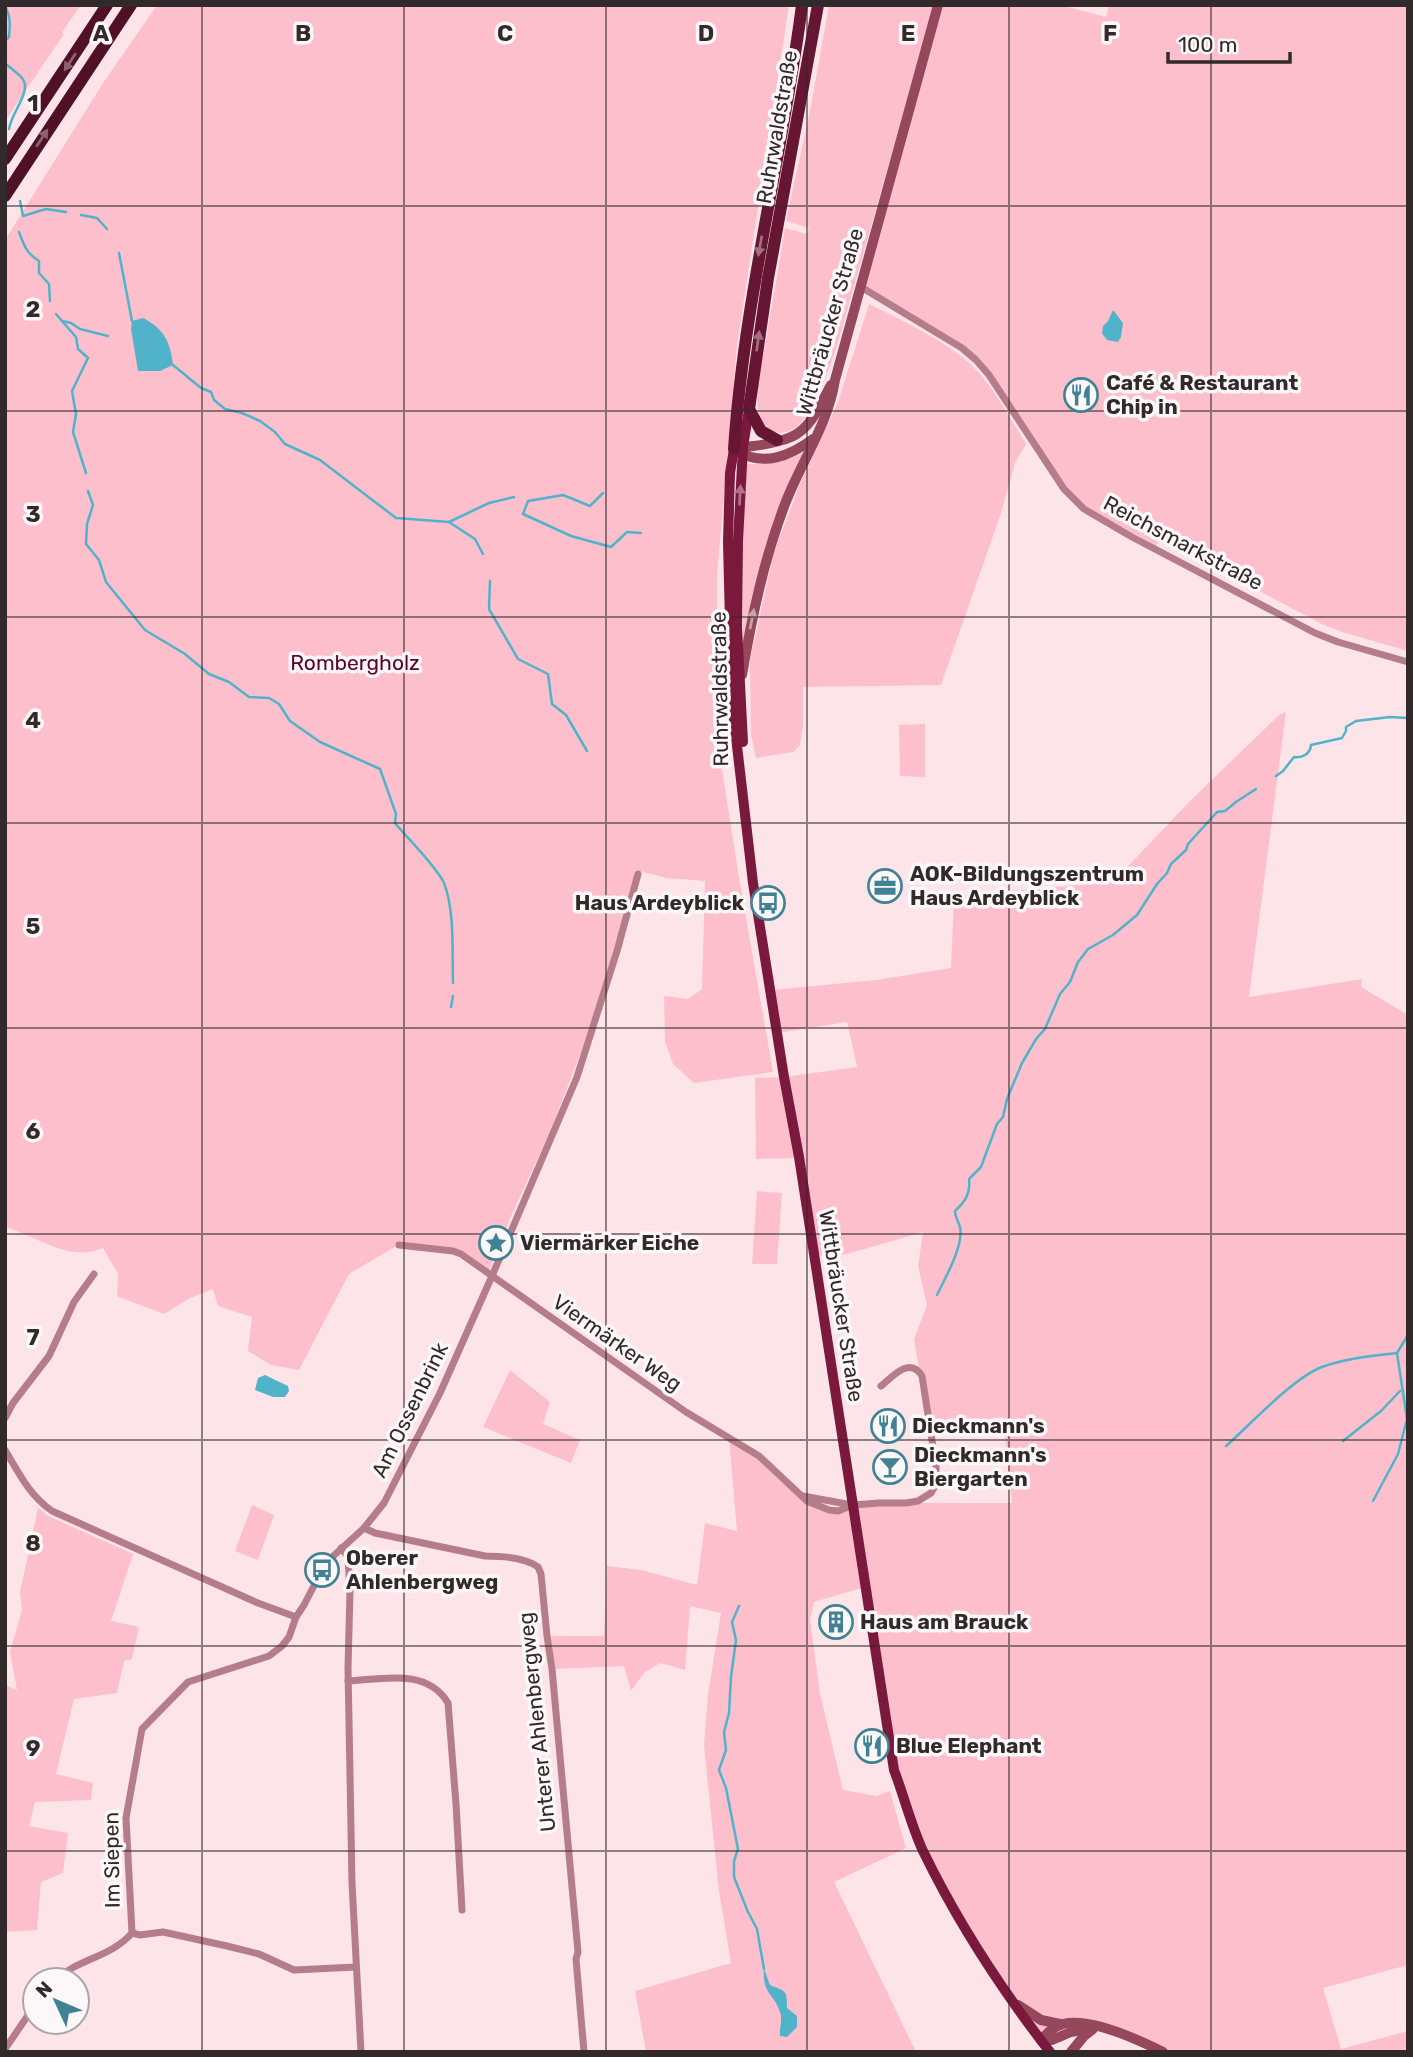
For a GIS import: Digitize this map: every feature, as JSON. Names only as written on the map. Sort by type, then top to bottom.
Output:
[{"type":"highway","points":[[5,159],[107,5]]},
{"type":"highway","points":[[5,196],[131,5]]},
{"type":"highway","name":"Ruhrwaldstraße","points":[[740,450],[740,385],[755,274],[802,5]]},
{"type":"highway","name":"Ruhrwaldstraße","points":[[749,409],[768,278],[818,5]]},
{"type":"highway","points":[[749,409],[761,431],[777,440]]},
{"type":"main road","name":"Wittbräucker Straße","points":[[740,686],[752,615],[768,553],[787,500],[832,398],[939,5]]},
{"type":"main road","points":[[740,450],[794,436],[812,418],[835,380]]},
{"type":"main road","name":"Ruhrwaldstraße","points":[[742,776],[732,703],[729,487],[749,409]]},
{"type":"main road","points":[[740,450],[752,458],[780,458],[797,451],[816,437]]},
{"type":"main road","name":"Ruhrwaldstraße","points":[[740,450],[737,628],[743,733],[742,776]]},
{"type":"main road","name":"Wittbräucker Straße","points":[[742,776],[753,883],[799,1157],[894,1770],[922,1849],[952,1905],[1006,1994],[1050,2052]]},
{"type":"main road","points":[[1006,1994],[1033,2016],[1051,2023],[1097,2027],[1132,2036],[1163,2052]]},
{"type":"main road","points":[[1041,2040],[1061,2024]]},
{"type":"main road","points":[[1041,2040],[1052,2040],[1071,2032],[1097,2027]]},
{"type":"main road","points":[[1071,2052],[1084,2036],[1097,2027]]},
{"type":"street","name":"Reichsmarkstraße","points":[[861,287],[962,348],[976,360],[997,387],[1064,489],[1084,509],[1315,633],[1408,662]]},
{"type":"street","name":"Am Ossenbrink","points":[[296,1617],[322,1570],[341,1548],[364,1528],[384,1503],[440,1393],[577,1077],[638,874]]},
{"type":"street","name":"Viermärker Weg","points":[[399,1245],[456,1252],[686,1412],[759,1456],[815,1506],[838,1511],[853,1505],[918,1501],[931,1493],[936,1485],[936,1466],[922,1377],[918,1369],[903,1368],[881,1386]]},
{"type":"street","points":[[5,1418],[48,1356],[74,1303],[94,1274]]},
{"type":"street","points":[[5,1450],[33,1495],[52,1511],[258,1604],[296,1617]]},
{"type":"street","name":"Unterer Ahlenbergweg","points":[[364,1528],[375,1533],[485,1556],[503,1556],[533,1563],[541,1574],[578,1952],[576,1959],[584,2052]]},
{"type":"street","points":[[341,1548],[348,1557],[352,1871],[361,2052]]},
{"type":"street","name":"Im Siepen","points":[[74,1966],[107,1953],[122,1944],[132,1933],[126,1818],[142,1730],[188,1682],[269,1656],[289,1637],[296,1617]]},
{"type":"street","points":[[348,1681],[411,1678],[440,1691],[448,1703],[456,1790],[462,1910]]},
{"type":"street","points":[[132,1933],[140,1935],[163,1932],[238,1949],[259,1954],[294,1970],[356,1967]]},
{"type":"street","points":[[5,2049],[21,2026]]},
{"type":"green space","points":[[5,5],[81,5],[5,121]]},
{"type":"green space","name":"Rombergholz","points":[[157,5],[789,5],[737,345],[717,576],[717,737],[773,1072],[694,1083],[673,1064],[665,1042],[664,996],[688,999],[702,989],[705,881],[666,878],[636,870],[614,952],[582,1049],[550,1132],[489,1270],[452,1252],[403,1242],[349,1274],[299,1370],[271,1365],[248,1351],[252,1317],[218,1306],[213,1289],[190,1298],[164,1314],[117,1296],[118,1274],[103,1248],[90,1252],[65,1250],[5,1227],[5,240],[103,83]]},
{"type":"green space","points":[[829,5],[934,5],[839,339],[824,382],[807,415],[797,426],[785,432],[772,431],[759,417],[758,384],[785,228],[807,234],[809,228],[786,221]]},
{"type":"green space","points":[[938,5],[1061,5],[1106,17],[1109,5],[1408,5],[1408,651],[1322,624],[1162,540],[1156,546],[1072,499],[976,360],[861,287]]},
{"type":"green space","points":[[869,304],[927,334],[968,362],[1004,407],[1026,444],[1015,463],[1001,513],[941,685],[803,687],[800,745],[793,752],[756,758],[751,734],[750,660],[774,552],[800,484],[838,402]]},
{"type":"green space","points":[[807,451],[762,560],[743,643],[742,547],[747,464],[778,462]]},
{"type":"green space","points":[[1286,712],[1249,997],[1362,979],[1361,987],[1408,1015],[1408,1965],[1323,1988],[1341,2049],[1408,2031],[1408,2052],[1163,2052],[1097,2027],[1041,2040],[946,1894],[894,1770],[865,1587],[814,1602],[810,1620],[820,1694],[843,1790],[876,1796],[890,1791],[906,1848],[834,1882],[916,2052],[646,2052],[635,1991],[731,1963],[719,1891],[704,1746],[708,1694],[721,1613],[690,1606],[685,1670],[660,1663],[644,1673],[631,1691],[624,1666],[552,1669],[547,1636],[604,1636],[607,1566],[641,1570],[697,1585],[705,1523],[737,1531],[729,1438],[759,1456],[796,1490],[829,1510],[879,1503],[1012,1503],[1003,1417],[934,1426],[914,1339],[927,1305],[918,1266],[923,1232],[847,1254],[814,1256],[799,1158],[756,1159],[755,1078],[784,1077],[857,1067],[847,1022],[777,1033],[772,990],[876,980],[951,968],[954,896],[1113,882],[1190,801],[1279,715]]},
{"type":"green space","points":[[925,724],[925,777],[900,776],[899,725]]},
{"type":"green space","points":[[757,1191],[782,1193],[777,1264],[752,1264]]},
{"type":"green space","points":[[510,1370],[550,1402],[543,1424],[580,1440],[571,1463],[483,1427]]},
{"type":"green space","points":[[252,1505],[274,1515],[258,1560],[235,1551]]},
{"type":"green space","points":[[38,1508],[50,1517],[133,1554],[111,1621],[139,1627],[132,1659],[124,1661],[117,1693],[74,1699],[56,1774],[93,1783],[91,1800],[35,1802],[29,1826],[68,1833],[63,1873],[41,1882],[37,1930],[6,1932],[5,1685],[17,1690],[10,1652],[22,1610],[20,1592]]},
{"type":"water","points":[[1113,310],[1123,323],[1118,342],[1107,340],[1102,333],[1103,326]]},
{"type":"water","points":[[143,318],[165,337],[173,365],[160,371],[138,371],[131,329],[132,321]]},
{"type":"water","points":[[265,1375],[288,1386],[289,1391],[285,1397],[273,1397],[255,1390],[258,1378]]},
{"type":"water","points":[[764,1969],[770,1985],[784,1992],[787,2008],[797,2016],[797,2027],[787,2037],[780,2036],[781,2015],[765,1984]]},
{"type":"waterway","points":[[5,7],[10,25],[9,37],[5,41]]},
{"type":"waterway","points":[[5,63],[25,83],[9,129]]},
{"type":"waterway","points":[[20,201],[23,216],[46,209],[66,212]]},
{"type":"waterway","points":[[81,215],[97,218],[107,229]]},
{"type":"waterway","points":[[19,232],[28,252],[39,261],[39,273],[49,284],[50,301]]},
{"type":"waterway","points":[[119,253],[132,321]]},
{"type":"waterway","points":[[56,314],[62,321],[80,329],[108,336]]},
{"type":"waterway","points":[[62,321],[76,337],[78,349],[88,358],[72,391],[76,414],[73,432],[86,473]]},
{"type":"waterway","points":[[173,365],[201,388],[211,392],[214,400],[225,409],[260,421],[285,444],[320,460],[396,518],[449,522],[475,539],[483,554]]},
{"type":"waterway","points":[[88,491],[93,505],[87,524],[86,544],[99,560],[106,582],[145,630],[185,654],[209,674],[229,682],[249,697],[269,698],[279,704],[290,721],[320,742],[380,769],[396,814],[395,823],[440,876],[448,894],[453,983]]},
{"type":"waterway","points":[[603,493],[590,506],[563,495],[528,501],[523,514],[571,536],[611,547],[627,532],[641,533]]},
{"type":"waterway","points":[[449,522],[489,503],[514,497]]},
{"type":"waterway","points":[[490,581],[489,609],[518,659],[548,674],[552,704],[566,715],[587,751]]},
{"type":"waterway","points":[[1276,776],[1294,757],[1308,753],[1311,745],[1342,738],[1346,727],[1356,721],[1408,718]]},
{"type":"waterway","points":[[937,1295],[959,1243],[960,1227],[955,1211],[966,1197],[969,1179],[981,1167],[997,1124],[1003,1117],[1007,1099],[1022,1063],[1045,1029],[1078,962],[1088,949],[1113,935],[1137,915],[1171,864],[1217,812],[1225,811],[1256,789]]},
{"type":"waterway","points":[[451,1007],[453,996]]},
{"type":"waterway","points":[[1397,1353],[1408,1335]]},
{"type":"waterway","points":[[1226,1446],[1285,1391],[1322,1367],[1340,1361],[1397,1353]]},
{"type":"waterway","points":[[1373,1501],[1398,1454],[1407,1419],[1397,1353]]},
{"type":"waterway","points":[[1343,1441],[1381,1411],[1400,1391]]},
{"type":"waterway","points":[[739,1606],[732,1622],[736,1640],[729,1713],[724,1732],[726,1750],[719,1770],[726,1788],[738,1849],[734,1861],[734,1877],[757,1929],[764,1969]]},
{"type":"place","name":"Café & Restaurant Chip in","points":[[1081,395]]},
{"type":"place","name":"AOK-Bildungszentrum Haus Ardeyblick","points":[[885,886]]},
{"type":"place","name":"Haus Ardeyblick","points":[[768,903]]},
{"type":"place","name":"Viermärker Eiche","points":[[496,1243]]},
{"type":"place","name":"Dieckmann's","points":[[888,1426]]},
{"type":"place","name":"Dieckmann's Biergarten","points":[[890,1467]]},
{"type":"place","name":"Oberer Ahlenbergweg","points":[[322,1570]]},
{"type":"place","name":"Haus am Brauck","points":[[836,1622]]},
{"type":"place","name":"Blue Elephant","points":[[872,1746]]}]
